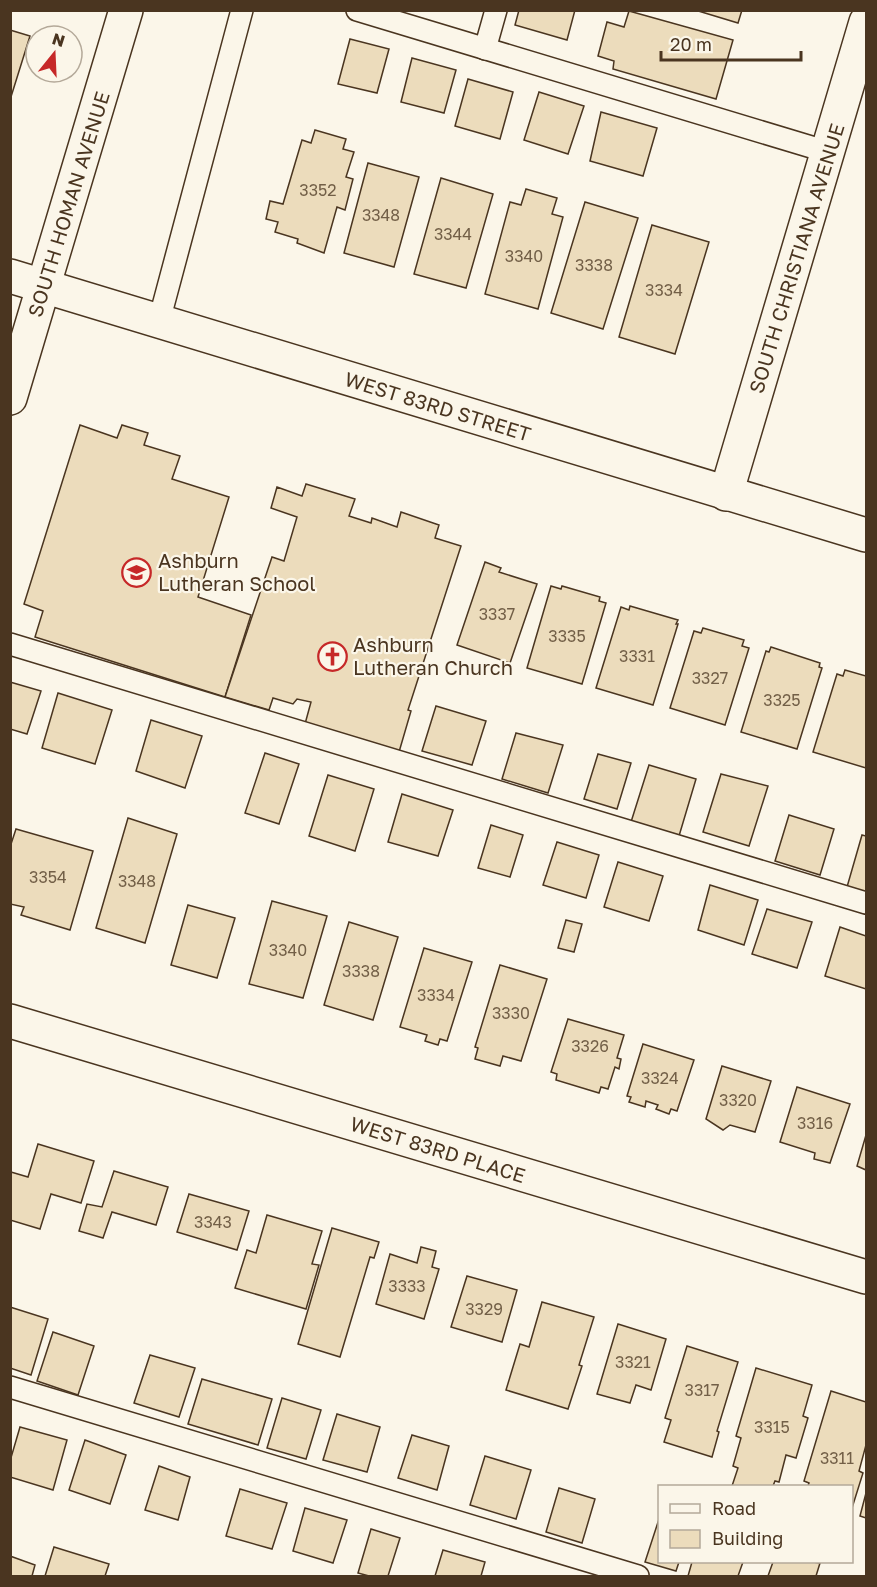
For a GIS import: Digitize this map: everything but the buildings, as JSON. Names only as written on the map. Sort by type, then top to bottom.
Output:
[{"type":"street","name":"SOUTH HOMAN AVENUE","points":[[10,398],[126,10]]},
{"type":"street","name":"SOUTH CHRISTIANA AVENUE","points":[[726,494],[867,22]]},
{"type":"street","name":"WEST 83RD STREET","points":[[10,276],[867,535]]},
{"type":"street","name":"WEST 83RD PLACE","points":[[10,1021],[867,1277]]},
{"type":"lane","points":[[159,321],[242,10]]},
{"type":"lane","points":[[357,10],[828,152]]},
{"type":"lane","points":[[485,49],[496,10]]},
{"type":"lane","points":[[10,644],[867,903]]},
{"type":"lane","points":[[10,1387],[638,1576]]},
{"type":"place","name":"Ashburn Lutheran School","points":[[137,572]]},
{"type":"place","name":"Ashburn Lutheran Church","points":[[332,656]]}]
